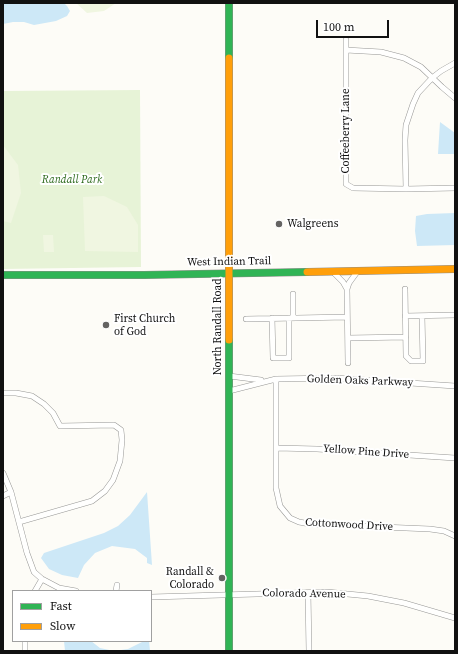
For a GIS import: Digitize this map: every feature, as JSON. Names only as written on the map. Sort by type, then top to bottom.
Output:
[{"type":"main road","name":"North Randall Road","points":[[229,651],[230,3]]},
{"type":"main road","name":"West Indian Trail","points":[[3,275],[357,272],[455,269]]},
{"type":"street","name":"Coffeeberry Lane","points":[[346,40],[346,184],[353,188],[455,188]]},
{"type":"street","points":[[346,50],[393,54],[421,67],[455,98]]},
{"type":"street","points":[[406,189],[405,140],[406,125],[411,108],[418,93],[432,78],[440,71],[455,63]]},
{"type":"street","points":[[333,272],[343,282],[347,289]]},
{"type":"street","points":[[348,363],[347,289],[349,283],[357,272]]},
{"type":"street","points":[[405,289],[406,356],[411,361],[423,361],[422,316]]},
{"type":"street","points":[[272,318],[273,358],[289,358],[292,294]]},
{"type":"street","points":[[405,316],[455,315]]},
{"type":"street","points":[[246,319],[347,317]]},
{"type":"street","points":[[348,338],[406,337]]},
{"type":"street","name":"Golden Oaks Parkway","points":[[229,376],[266,380]]},
{"type":"street","name":"Golden Oaks Parkway","points":[[229,391],[266,380],[276,379],[334,378],[455,386]]},
{"type":"street","name":"Cottonwood Drive","points":[[276,379],[277,497],[280,506],[290,518],[299,522],[310,524],[430,529],[444,531],[455,536]]},
{"type":"street","points":[[3,393],[16,392],[32,396],[44,404],[53,413],[60,426],[114,425],[121,430],[122,440],[120,461],[112,480],[105,490],[92,501],[19,522]]},
{"type":"street","name":"Yellow Pine Drive","points":[[277,448],[317,449],[455,458]]},
{"type":"street","points":[[3,473],[11,492],[26,553],[34,572],[42,579],[59,588],[70,590]]},
{"type":"street","points":[[3,496],[11,492]]},
{"type":"street","points":[[36,590],[42,579]]},
{"type":"street","name":"Colorado Avenue","points":[[152,597],[327,592],[368,596],[404,602],[455,618]]},
{"type":"street","points":[[308,593],[309,651]]},
{"type":"green space","points":[[76,3],[116,3],[104,11],[87,13]]},
{"type":"green space","name":"Randall Park","points":[[140,90],[141,267],[3,269],[3,91]]},
{"type":"green space","points":[[3,145],[18,165],[21,193],[11,223],[3,221]]},
{"type":"green space","points":[[104,196],[127,207],[138,225],[138,252],[85,251],[83,197]]},
{"type":"green space","points":[[43,235],[53,235],[54,252],[44,252]]},
{"type":"water","points":[[3,3],[64,3],[70,11],[67,16],[56,21],[34,25],[24,22],[3,24]]},
{"type":"water","points":[[440,122],[455,133],[455,154],[438,154]]},
{"type":"water","points":[[455,213],[455,245],[417,246],[415,231],[416,216]]},
{"type":"water","points":[[147,492],[152,565],[147,563],[147,558],[135,549],[112,546],[95,553],[84,565],[78,578],[62,575],[49,569],[41,558],[44,553],[104,533],[118,526],[130,515]]},
{"type":"water","points":[[64,642],[92,642],[100,648],[114,651],[65,651]]},
{"type":"water","points":[[142,642],[149,642],[150,651],[114,651],[128,649]]},
{"type":"traffic: fast","points":[[229,3],[229,58]]},
{"type":"traffic: fast","points":[[3,275],[144,275],[307,272]]},
{"type":"traffic: fast","points":[[229,340],[229,651]]},
{"type":"traffic: slow","points":[[229,58],[229,340]]},
{"type":"traffic: slow","points":[[307,272],[455,269]]},
{"type":"place","name":"Walgreens","points":[[279,224]]},
{"type":"place","name":"First Church of God","points":[[106,325]]},
{"type":"place","name":"Randall & Colorado","points":[[222,578]]}]
